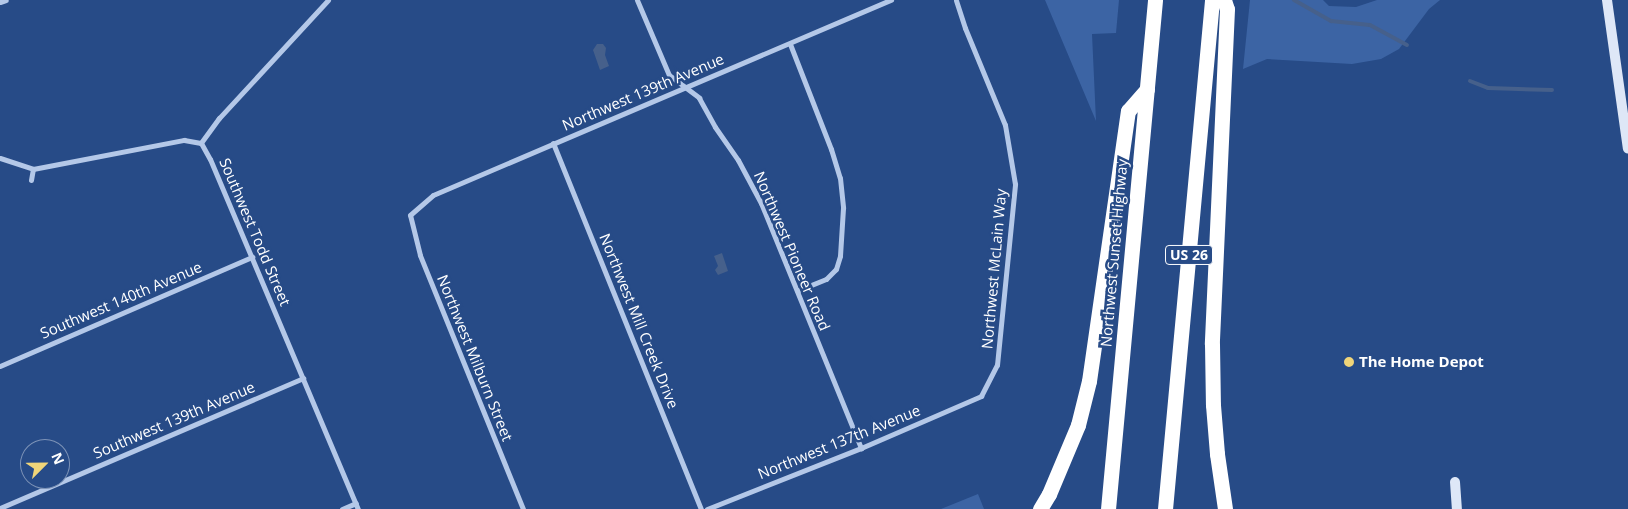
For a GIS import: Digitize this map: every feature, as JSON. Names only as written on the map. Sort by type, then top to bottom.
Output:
[{"type":"highway","name":"Northwest Sunset Highway","points":[[1108,509],[1156,0]]},
{"type":"highway","name":"US 26","points":[[1165,509],[1212,0]]},
{"type":"highway","points":[[1224,0],[1227,9],[1212,362],[1216,444],[1225,509]]},
{"type":"highway","points":[[1040,509],[1049,494],[1078,425],[1089,381],[1128,111],[1147,89]]},
{"type":"street","points":[[0,2],[6,0]]},
{"type":"street","points":[[0,158],[33,169],[184,140],[201,143],[220,118],[328,0]]},
{"type":"street","name":"Northwest Pioneer Road","points":[[636,0],[669,75],[699,98],[715,128],[738,160],[761,203],[861,448]]},
{"type":"street","name":"Northwest 139th Avenue","points":[[410,215],[433,195],[891,0]]},
{"type":"street","name":"Northwest McLain Way","points":[[956,0],[965,28],[1005,125],[1015,184],[997,364],[981,396]]},
{"type":"street","points":[[1607,0],[1628,149]]},
{"type":"street","points":[[790,44],[831,149],[840,178],[843,208],[840,256],[836,269],[826,279],[797,291]]},
{"type":"street","name":"Southwest Todd Street","points":[[201,143],[210,159],[357,506]]},
{"type":"street","name":"Northwest Mill Creek Drive","points":[[553,143],[701,509]]},
{"type":"street","points":[[31,180],[33,169]]},
{"type":"street","name":"Northwest Milburn Street","points":[[410,215],[420,255],[523,509]]},
{"type":"street","name":"Southwest 140th Avenue","points":[[0,366],[252,257]]},
{"type":"street","name":"Southwest 139th Avenue","points":[[0,508],[303,378]]},
{"type":"street","name":"Northwest 137th Avenue","points":[[707,509],[861,448],[981,396]]},
{"type":"street","points":[[1455,482],[1458,509]]},
{"type":"street","points":[[342,509],[357,506]]},
{"type":"shaded area","points":[[1045,0],[1119,0],[1116,33],[1092,34],[1096,121]]},
{"type":"shaded area","points":[[1250,0],[1323,0],[1329,6],[1356,7],[1377,0],[1440,0],[1429,9],[1399,49],[1381,59],[1352,64],[1267,59],[1243,69]]},
{"type":"shaded area","points":[[597,44],[603,44],[606,48],[605,55],[609,66],[600,70],[593,50]]},
{"type":"shaded area","points":[[722,253],[728,271],[718,275],[715,270],[718,266],[714,256]]},
{"type":"shaded area","points":[[978,494],[984,509],[941,509]]},
{"type":"waterway","points":[[1294,0],[1331,21],[1370,25],[1407,45]]},
{"type":"waterway","points":[[1470,81],[1488,88],[1552,90]]},
{"type":"place","name":"The Home Depot","points":[[1349,362]]}]
